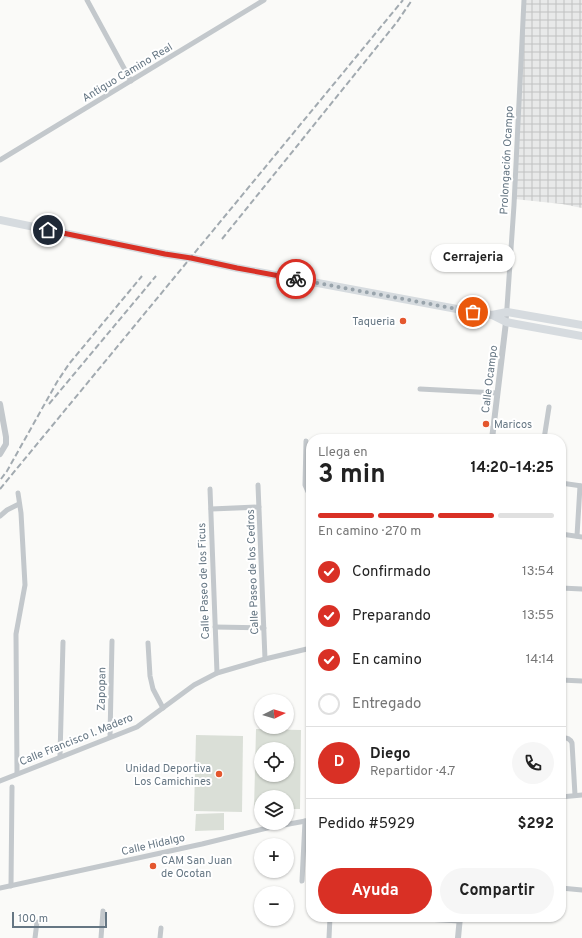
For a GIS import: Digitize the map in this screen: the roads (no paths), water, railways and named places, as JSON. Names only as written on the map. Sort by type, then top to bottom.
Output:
[{"type":"main road","points":[[0,220],[237,268],[492,315],[506,322],[582,336]]},
{"type":"main road","points":[[492,315],[507,312],[582,325]]},
{"type":"street","points":[[87,0],[131,81]]},
{"type":"street","name":"Antiguo Camino Real","points":[[0,160],[264,0]]},
{"type":"street","name":"Prolongación Ocampo","points":[[506,322],[524,0]]},
{"type":"street","name":"Calle Ocampo","points":[[493,434],[506,322]]},
{"type":"street","points":[[420,389],[497,393]]},
{"type":"street","points":[[0,404],[6,437],[6,444],[0,454]]},
{"type":"street","points":[[545,434],[549,406]]},
{"type":"street","points":[[306,441],[306,487]]},
{"type":"street","points":[[566,484],[581,486],[579,536],[566,535]]},
{"type":"street","name":"Calle Paseo de los Cedros","points":[[258,485],[265,659]]},
{"type":"street","name":"Calle Paseo de los Ficus","points":[[210,489],[216,674]]},
{"type":"street","points":[[17,773],[16,634],[25,585],[21,513],[18,493]]},
{"type":"street","points":[[0,516],[7,510],[19,504]]},
{"type":"street","points":[[211,509],[259,507]]},
{"type":"street","points":[[566,588],[582,589]]},
{"type":"street","points":[[215,627],[264,628]]},
{"type":"street","name":"Zapopan","points":[[110,737],[112,641]]},
{"type":"street","points":[[60,756],[63,642]]},
{"type":"street","points":[[148,642],[150,676],[153,689],[163,708]]},
{"type":"street","name":"Calle Francisco I. Madero","points":[[0,780],[137,727],[194,685],[216,674],[265,659],[306,649]]},
{"type":"street","points":[[566,680],[582,681]]},
{"type":"street","points":[[566,738],[571,740],[572,743],[575,795]]},
{"type":"street","points":[[11,886],[12,787]]},
{"type":"street","points":[[566,796],[582,795]]},
{"type":"street","points":[[302,881],[305,821]]},
{"type":"street","name":"Calle Hidalgo","points":[[0,888],[267,828],[305,821]]},
{"type":"street","points":[[566,888],[582,890]]},
{"type":"street","points":[[101,938],[103,911]]},
{"type":"street","points":[[35,938],[37,922]]},
{"type":"street","points":[[329,938],[330,922]]},
{"type":"street","points":[[458,938],[460,922]]},
{"type":"street","points":[[160,938],[161,928]]},
{"type":"railway","points":[[0,489],[403,0]]},
{"type":"railway","points":[[222,239],[397,22],[412,0]]},
{"type":"railway","points":[[1,479],[69,364],[142,276]]},
{"type":"railway","points":[[49,404],[156,276]]},
{"type":"place","name":"Cerrajeria","points":[[473,312]]},
{"type":"place","name":"Taqueria","points":[[403,321]]},
{"type":"place","name":"Maricos","points":[[486,424]]},
{"type":"place","name":"Unidad Deportiva Los Camichines","points":[[219,774]]},
{"type":"place","name":"CAM San Juan de Ocotan","points":[[153,866]]}]
